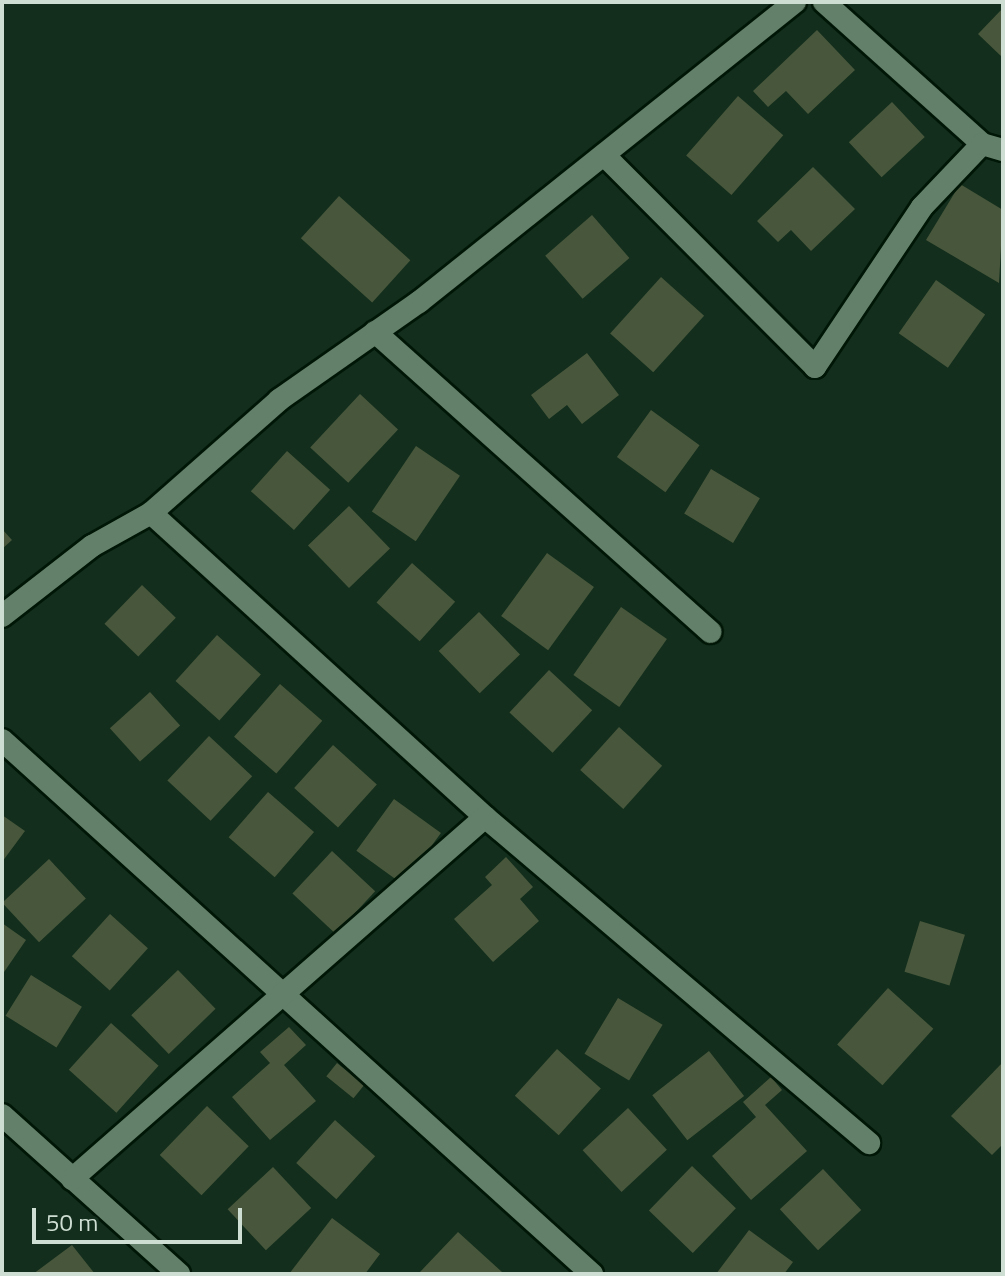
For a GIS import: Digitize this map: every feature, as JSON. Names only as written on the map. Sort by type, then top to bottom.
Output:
[{"type":"street","points":[[2,616],[92,546],[151,513],[279,400],[375,332],[795,2]]},
{"type":"street","points":[[604,155],[815,367],[922,207],[992,147],[824,2]]},
{"type":"street","points":[[375,332],[710,632]]},
{"type":"street","points":[[151,513],[485,817],[869,1143]]},
{"type":"street","points":[[2,740],[284,991],[592,1274]]},
{"type":"street","points":[[72,1179],[485,817]]},
{"type":"street","points":[[2,1115],[179,1274]]},
{"type":"building","points":[[1003,8],[1003,58],[978,34]]},
{"type":"building","points":[[817,30],[855,70],[808,114],[786,91],[768,107],[753,91]]},
{"type":"building","points":[[738,96],[783,135],[731,195],[686,156]]},
{"type":"building","points":[[892,102],[925,137],[882,177],[849,142]]},
{"type":"building","points":[[813,167],[855,209],[811,251],[791,230],[778,242],[757,221]]},
{"type":"building","points":[[960,184],[1003,210],[999,283],[926,240]]},
{"type":"building","points":[[339,196],[410,260],[372,303],[301,238]]},
{"type":"building","points":[[592,215],[629,258],[583,299],[545,256]]},
{"type":"building","points":[[661,277],[704,316],[653,372],[610,333]]},
{"type":"building","points":[[936,280],[985,314],[948,368],[899,333]]},
{"type":"building","points":[[587,353],[619,395],[582,424],[567,405],[549,419],[531,395]]},
{"type":"building","points":[[360,394],[398,429],[348,483],[310,447]]},
{"type":"building","points":[[651,410],[700,445],[665,492],[617,457]]},
{"type":"building","points":[[416,446],[460,476],[416,541],[372,511]]},
{"type":"building","points":[[287,451],[330,490],[294,530],[251,491]]},
{"type":"building","points":[[711,469],[760,498],[733,543],[684,514]]},
{"type":"building","points":[[349,506],[390,548],[349,588],[308,546]]},
{"type":"building","points":[[2,529],[12,540],[2,549]]},
{"type":"building","points":[[547,553],[594,587],[548,650],[501,616]]},
{"type":"building","points":[[412,563],[455,602],[420,641],[377,602]]},
{"type":"building","points":[[142,585],[176,618],[138,656],[104,624]]},
{"type":"building","points":[[621,607],[667,639],[619,707],[573,675]]},
{"type":"building","points":[[479,612],[520,654],[480,693],[439,651]]},
{"type":"building","points":[[217,635],[261,674],[219,721],[176,681]]},
{"type":"building","points":[[549,670],[592,710],[553,753],[509,712]]},
{"type":"building","points":[[280,684],[322,721],[276,774],[234,737]]},
{"type":"building","points":[[150,692],[180,725],[140,762],[110,728]]},
{"type":"building","points":[[619,727],[662,766],[623,809],[580,770]]},
{"type":"building","points":[[209,736],[252,776],[211,821],[167,781]]},
{"type":"building","points":[[333,745],[377,784],[338,828],[294,788]]},
{"type":"building","points":[[268,792],[314,832],[275,877],[229,837]]},
{"type":"building","points":[[394,799],[441,833],[403,885],[356,851]]},
{"type":"building","points":[[2,815],[25,831],[2,862]]},
{"type":"building","points":[[332,851],[375,891],[336,934],[292,893]]},
{"type":"building","points":[[506,857],[533,887],[520,899],[539,921],[493,962],[454,919],[492,885],[485,877]]},
{"type":"building","points":[[49,859],[86,898],[39,942],[2,903]]},
{"type":"building","points":[[110,914],[148,948],[110,990],[72,956]]},
{"type":"building","points":[[920,921],[965,935],[949,985],[905,972]]},
{"type":"building","points":[[2,923],[26,940],[2,975]]},
{"type":"building","points":[[178,970],[216,1009],[169,1054],[131,1015]]},
{"type":"building","points":[[31,975],[82,1007],[56,1048],[6,1016]]},
{"type":"building","points":[[888,988],[933,1029],[882,1085],[837,1044]]},
{"type":"building","points":[[618,998],[663,1025],[629,1080],[585,1054]]},
{"type":"building","points":[[111,1023],[159,1066],[116,1113],[69,1070]]},
{"type":"building","points":[[289,1027],[306,1045],[284,1065],[316,1101],[270,1140],[232,1097],[270,1063],[260,1052]]},
{"type":"building","points":[[557,1049],[601,1088],[559,1135],[515,1096]]},
{"type":"building","points":[[709,1051],[744,1096],[687,1140],[652,1095]]},
{"type":"building","points":[[1003,1062],[1003,1144],[992,1155],[951,1116]]},
{"type":"building","points":[[337,1063],[364,1085],[354,1098],[326,1076]]},
{"type":"building","points":[[771,1077],[782,1090],[765,1105],[807,1151],[751,1200],[712,1156],[756,1117],[743,1102]]},
{"type":"building","points":[[207,1106],[249,1146],[201,1195],[160,1155]]},
{"type":"building","points":[[628,1108],[667,1150],[622,1192],[583,1150]]},
{"type":"building","points":[[335,1120],[375,1156],[336,1199],[296,1163]]},
{"type":"building","points":[[692,1166],[736,1208],[693,1253],[649,1211]]},
{"type":"building","points":[[273,1167],[311,1208],[266,1250],[228,1209]]},
{"type":"building","points":[[823,1169],[861,1210],[818,1250],[780,1209]]},
{"type":"building","points":[[332,1218],[380,1254],[365,1274],[289,1274]]},
{"type":"building","points":[[749,1230],[793,1262],[784,1274],[716,1274]]},
{"type":"building","points":[[458,1232],[502,1272],[420,1272]]},
{"type":"building","points":[[72,1245],[95,1274],[33,1274]]}]
